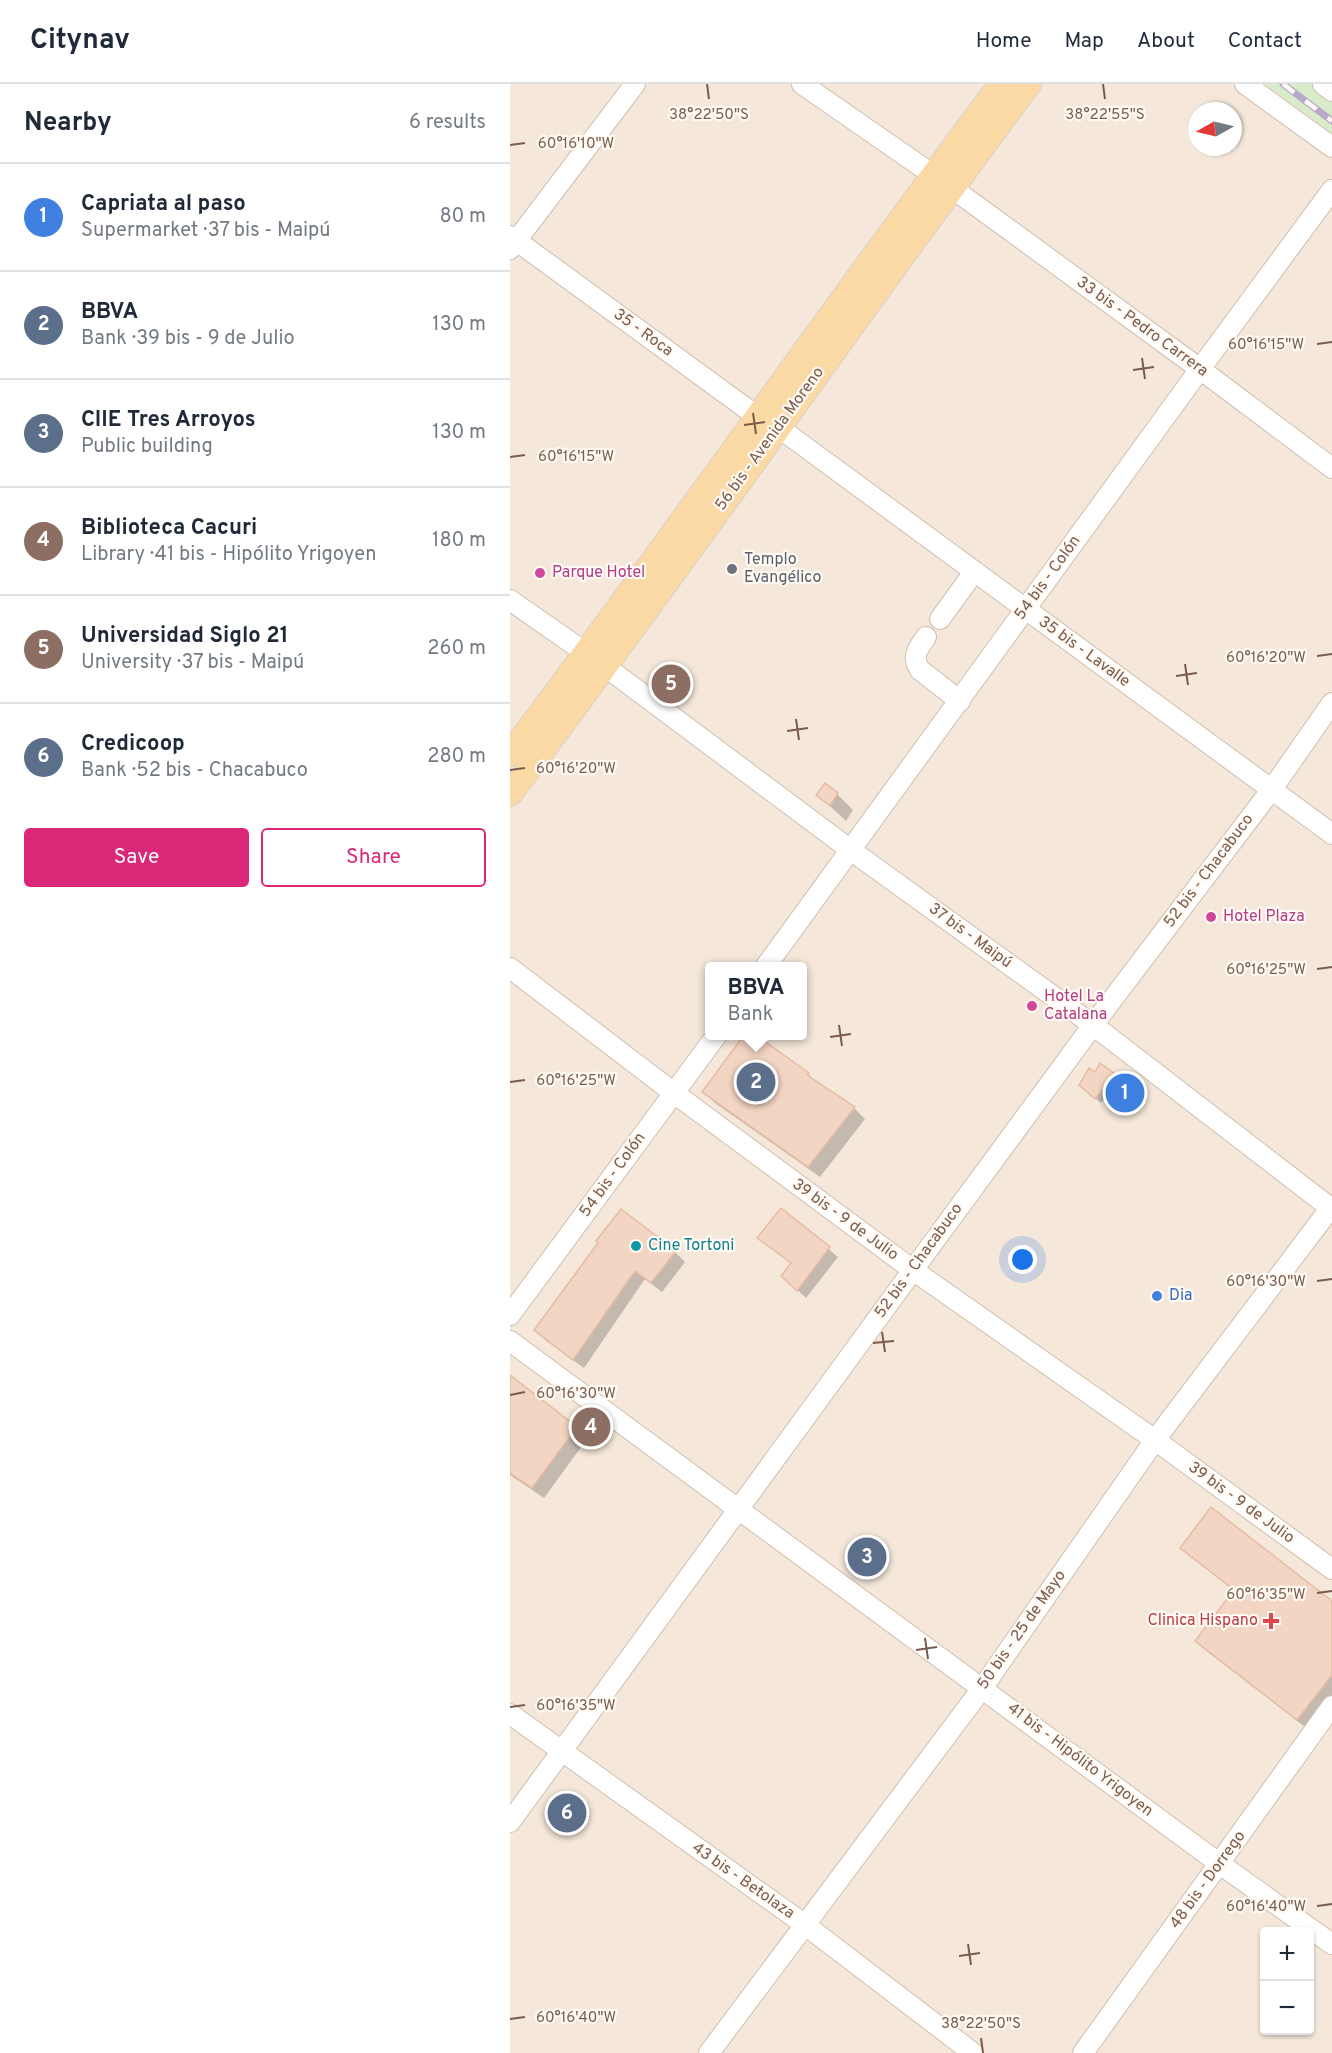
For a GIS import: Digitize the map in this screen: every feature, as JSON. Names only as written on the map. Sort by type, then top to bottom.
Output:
[{"type":"main road","name":"56 bis - Avenida Moreno","points":[[510,754],[586,653],[768,422],[942,182],[1001,84]]},
{"type":"main road","name":"56 bis - Avenida Moreno","points":[[942,182],[1029,84]]},
{"type":"main road","name":"56 bis - Avenida Moreno","points":[[510,794],[606,666],[768,422]]},
{"type":"street","points":[[512,242],[635,84]]},
{"type":"street","name":"33 bis - Pedro Carrera","points":[[802,84],[942,182],[1332,468]]},
{"type":"street","points":[[1245,84],[1332,147]]},
{"type":"street","points":[[1323,84],[1332,91]]},
{"type":"street","name":"54 bis - Colón","points":[[769,962],[1332,190]]},
{"type":"street","name":"35 - Roca","points":[[512,242],[768,422]]},
{"type":"street","name":"35 bis - Lavalle","points":[[768,422],[1332,834]]},
{"type":"street","points":[[940,619],[975,573]]},
{"type":"street","name":"37 bis - Maipú","points":[[510,600],[606,666],[852,851],[1093,1025],[1332,1208]]},
{"type":"street","points":[[926,637],[916,652],[916,665],[960,700]]},
{"type":"street","name":"52 bis - Chacabuco","points":[[510,1822],[1093,1025],[1272,789],[1332,703]]},
{"type":"street","name":"39 bis - 9 de Julio","points":[[510,968],[913,1270],[1155,1440],[1332,1569]]},
{"type":"street","name":"54 bis - Colón","points":[[510,1315],[712,1040]]},
{"type":"street","name":"50 bis - 25 de Mayo","points":[[709,2053],[982,1687],[1155,1440],[1332,1208]]},
{"type":"street","name":"41 bis - Hipólito Yrigoyen","points":[[510,1341],[1332,1944]]},
{"type":"street","name":"48 bis - Dorrego","points":[[1083,2053],[1332,1706]]},
{"type":"street","name":"43 bis - Betolaza","points":[[510,1714],[804,1924],[973,2053]]},
{"type":"shaded area","points":[[510,84],[1332,84],[1332,2053],[510,2053]]},
{"type":"green space","points":[[1265,84],[1311,84],[1332,100],[1332,133]]},
{"type":"building","points":[[825,783],[838,793],[830,806],[816,795]]},
{"type":"building","points":[[740,1040],[763,1040],[809,1073],[807,1075],[855,1107],[808,1167],[702,1092]]},
{"type":"building","points":[[1100,1063],[1115,1074],[1095,1099],[1079,1085],[1089,1068],[1095,1072]]},
{"type":"building","points":[[781,1208],[830,1247],[797,1291],[781,1276],[791,1263],[757,1238]]},
{"type":"building","points":[[621,1209],[676,1251],[651,1283],[635,1271],[573,1360],[534,1330]]},
{"type":"building","points":[[510,1375],[577,1427],[532,1488],[510,1473]]},
{"type":"building","name":"Clinica Hispano","points":[[1211,1507],[1332,1601],[1332,1675],[1297,1720],[1195,1641],[1234,1590],[1180,1548]]},
{"type":"railway","points":[[1283,84],[1332,121]]},
{"type":"place","name":"Templo Evangélico","points":[[732,569]]},
{"type":"place","name":"Parque Hotel","points":[[540,573]]},
{"type":"place","name":"Universidad Siglo 21","points":[[671,684]]},
{"type":"place","name":"Hotel Plaza","points":[[1211,917]]},
{"type":"place","name":"Hotel La Catalana","points":[[1032,1006]]},
{"type":"place","name":"BBVA","points":[[756,1082]]},
{"type":"place","name":"Capriata al paso","points":[[1125,1093]]},
{"type":"place","name":"Cine Tortoni","points":[[636,1246]]},
{"type":"place","name":"Dia","points":[[1157,1296]]},
{"type":"place","name":"Biblioteca Cacuri","points":[[591,1427]]},
{"type":"place","name":"CIIE Tres Arroyos","points":[[867,1557]]},
{"type":"place","name":"Clinica Hispano","points":[[1271,1621]]},
{"type":"place","name":"Credicoop","points":[[567,1813]]}]
